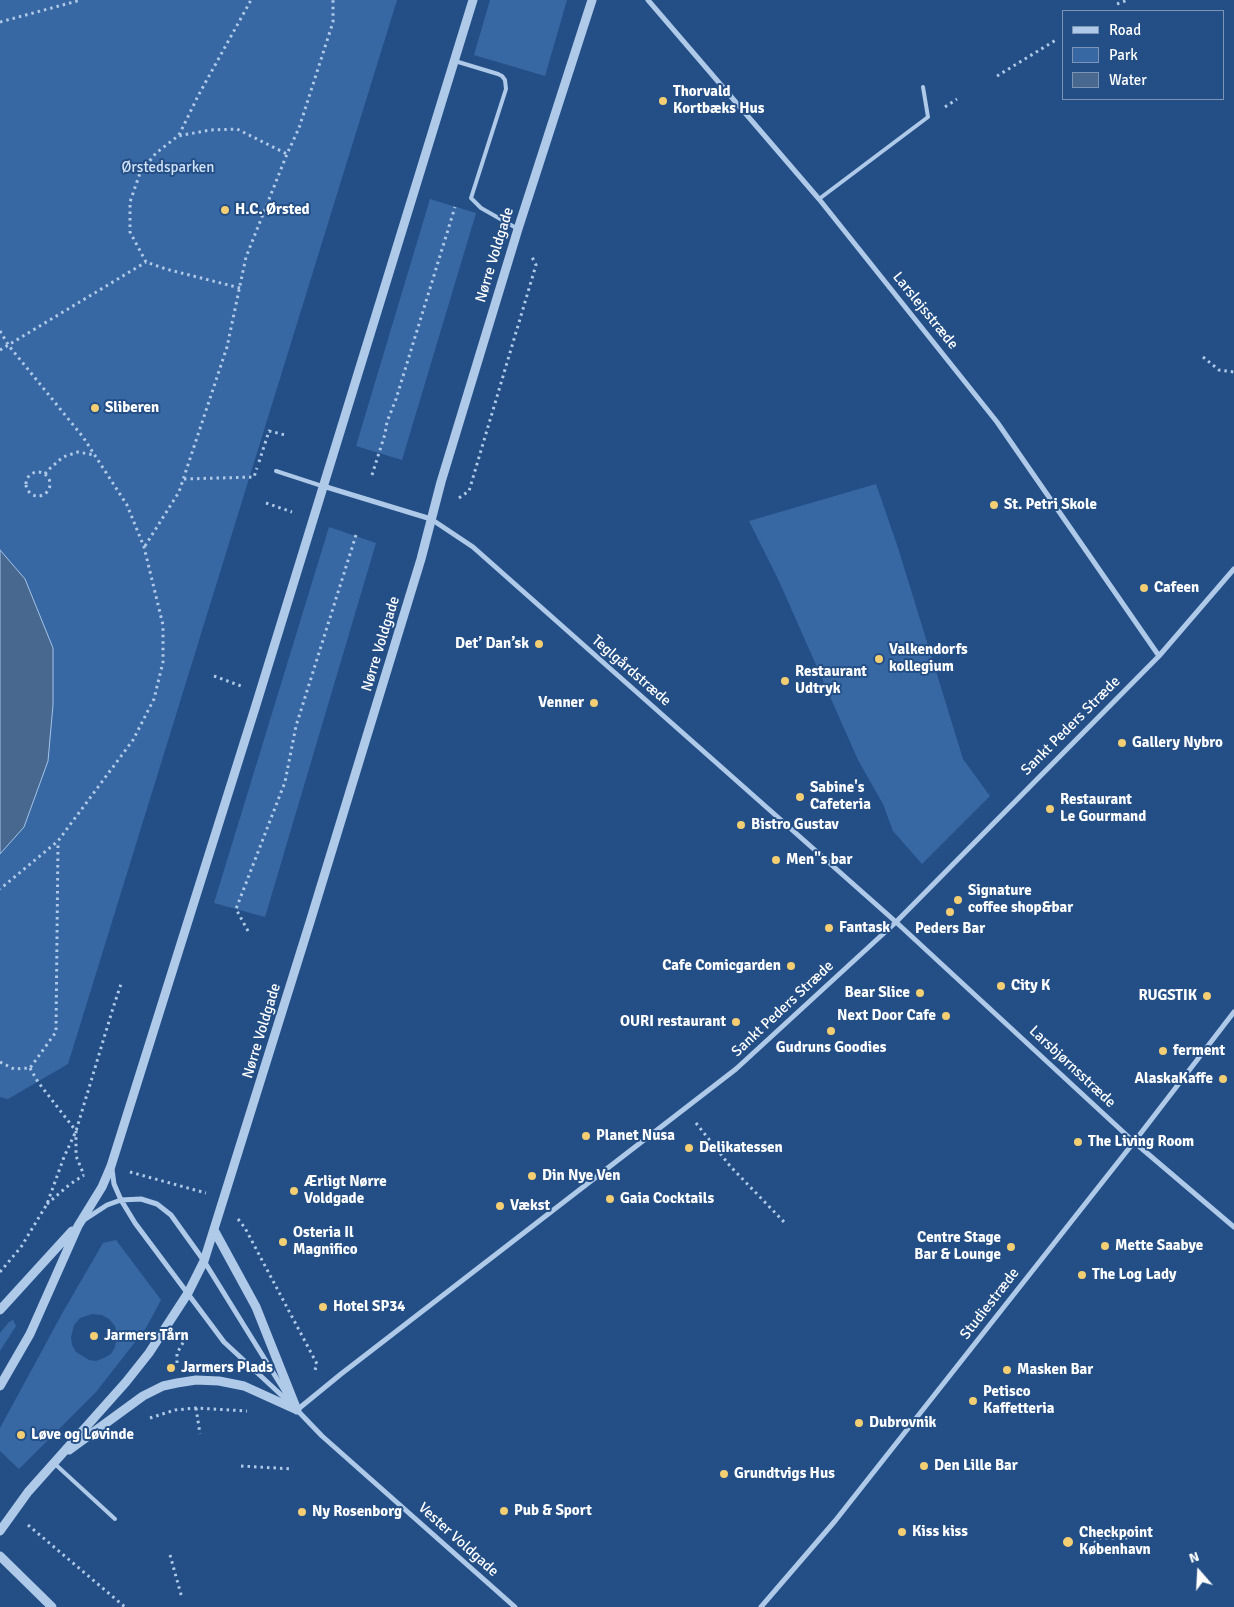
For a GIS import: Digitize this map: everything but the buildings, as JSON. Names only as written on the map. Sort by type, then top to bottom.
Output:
[{"type":"street","points":[[0,1386],[30,1334],[78,1226],[102,1187],[111,1166],[256,705],[473,0]]},
{"type":"street","name":"Nørre Voldgade","points":[[188,1293],[204,1261],[224,1199],[421,559],[431,519],[518,229],[592,0]]},
{"type":"street","name":"Larslejsstræde","points":[[648,0],[819,199],[998,422],[1158,656]]},
{"type":"street","name":"Teglgårdstræde","points":[[322,486],[431,519],[473,547],[896,922]]},
{"type":"street","name":"Sankt Peders Stræde","points":[[297,1410],[736,1069],[896,922],[1158,656],[1234,570]]},
{"type":"street","name":"Larsbjørnsstræde","points":[[896,922],[1134,1142],[1234,1227]]},
{"type":"street","name":"Studiestræde","points":[[761,1607],[835,1521],[1234,1012]]},
{"type":"street","points":[[111,1166],[114,1184],[135,1223],[224,1342],[297,1410]]},
{"type":"street","points":[[0,1310],[78,1226],[93,1213],[121,1200],[141,1199],[158,1204],[171,1215],[204,1261],[297,1410]]},
{"type":"street","points":[[214,1230],[256,1307],[297,1410]]},
{"type":"street","points":[[0,1531],[53,1462],[126,1382],[149,1353],[188,1293]]},
{"type":"street","points":[[53,1462],[143,1396],[163,1386],[177,1383],[196,1380],[219,1381],[244,1386],[297,1410]]},
{"type":"street","name":"Vester Voldgade","points":[[297,1410],[322,1436],[515,1607]]},
{"type":"street","points":[[0,1521],[13,1512]]},
{"type":"street","points":[[0,1556],[52,1607]]},
{"type":"lane","points":[[454,60],[498,74],[505,80],[506,89],[470,198],[481,208],[518,229]]},
{"type":"lane","points":[[819,199],[928,116],[923,87]]},
{"type":"lane","points":[[276,471],[322,486]]},
{"type":"lane","points":[[53,1462],[115,1519]]},
{"type":"path","points":[[0,22],[81,0]]},
{"type":"path","points":[[240,288],[146,262],[130,232],[130,202],[140,173],[156,153],[178,136],[251,0]]},
{"type":"path","points":[[144,547],[179,492],[184,479],[227,347],[246,257],[286,154],[299,128],[333,22],[333,0]]},
{"type":"path","points":[[1118,4],[1128,0]]},
{"type":"path","points":[[997,76],[1056,40]]},
{"type":"path","points":[[178,136],[210,130],[237,129],[286,154]]},
{"type":"path","points":[[372,475],[385,434],[388,417],[396,399],[455,207]]},
{"type":"path","points":[[431,519],[469,491],[536,265],[518,229]]},
{"type":"path","points":[[0,350],[146,262]]},
{"type":"path","points":[[0,331],[9,346],[83,437],[127,505],[144,547],[163,625],[163,662],[154,699],[133,740],[58,841],[0,889]]},
{"type":"path","points":[[1203,357],[1219,370],[1234,372]]},
{"type":"path","points":[[184,479],[254,477],[269,431],[285,435]]},
{"type":"path","points":[[46,474],[63,457],[78,452],[95,455]]},
{"type":"path","points":[[37,472],[46,474],[50,482],[49,491],[41,496],[32,495],[26,486],[29,476],[37,472]]},
{"type":"path","points":[[266,503],[292,512]]},
{"type":"path","points":[[248,931],[236,909],[285,782],[296,726],[356,535]]},
{"type":"path","points":[[214,676],[241,686]]},
{"type":"path","points":[[30,1068],[56,1032],[58,841]]},
{"type":"path","points":[[0,1272],[21,1247],[47,1204],[64,1157],[76,1132],[122,981]]},
{"type":"path","points":[[0,1062],[14,1069],[30,1068]]},
{"type":"path","points":[[30,1068],[38,1082],[76,1132]]},
{"type":"path","points":[[684,1109],[730,1166],[786,1224]]},
{"type":"path","points":[[224,1199],[245,1228],[317,1364],[313,1374]]},
{"type":"path","points":[[160,1414],[177,1396],[177,1353],[188,1334]]},
{"type":"path","points":[[196,1408],[200,1434]]},
{"type":"path","points":[[142,1422],[175,1410],[196,1408],[249,1411]]},
{"type":"path","points":[[241,1466],[293,1470]]},
{"type":"path","points":[[13,1512],[125,1607]]},
{"type":"path","points":[[1085,1546],[1087,1549],[1100,1538],[1129,1538]]},
{"type":"path","points":[[170,1555],[182,1598]]},
{"type":"green space","name":"Ørstedsparken","points":[[0,0],[397,0],[68,1064],[8,1099],[0,1097]]},
{"type":"green space","points":[[490,0],[567,0],[545,76],[474,55]]},
{"type":"green space","points":[[430,199],[476,213],[402,460],[356,446]]},
{"type":"green space","points":[[876,484],[898,548],[963,759],[990,796],[922,864],[893,831],[883,804],[858,760],[779,581],[749,521]]},
{"type":"green space","points":[[329,527],[376,543],[265,917],[214,903]]},
{"type":"green space","points":[[116,1240],[161,1300],[146,1328],[96,1392],[19,1469],[0,1451],[0,1428],[103,1243]],"holes":[[[92,1314],[102,1315],[115,1326],[117,1334],[115,1347],[111,1354],[104,1358],[96,1361],[89,1360],[76,1352],[72,1345],[71,1337],[74,1325],[80,1318]]]},
{"type":"green space","points":[[13,1320],[16,1326],[0,1351],[0,1333]]},
{"type":"water","points":[[0,550],[25,579],[53,648],[53,705],[48,761],[24,827],[0,854]]},
{"type":"place","name":"Thorvald Kortbæks Hus","points":[[663,101]]},
{"type":"place","name":"H.C. Ørsted","points":[[225,210]]},
{"type":"place","name":"Sliberen","points":[[95,408]]},
{"type":"place","name":"St. Petri Skole","points":[[994,505]]},
{"type":"place","name":"Cafeen","points":[[1144,588]]},
{"type":"place","name":"Det’ Dan’sk","points":[[539,644]]},
{"type":"place","name":"Valkendorfs kollegium","points":[[879,659]]},
{"type":"place","name":"Restaurant Udtryk","points":[[785,681]]},
{"type":"place","name":"Venner","points":[[594,703]]},
{"type":"place","name":"Gallery Nybro","points":[[1122,743]]},
{"type":"place","name":"Sabine's Cafeteria","points":[[800,797]]},
{"type":"place","name":"Restaurant Le Gourmand","points":[[1050,809]]},
{"type":"place","name":"Bistro Gustav","points":[[741,825]]},
{"type":"place","name":"Men\"s bar","points":[[776,860]]},
{"type":"place","name":"Signature coffee shop&bar","points":[[958,900]]},
{"type":"place","name":"Peders Bar","points":[[950,912]]},
{"type":"place","name":"Fantask","points":[[829,928]]},
{"type":"place","name":"Cafe Comicgarden","points":[[791,966]]},
{"type":"place","name":"City K","points":[[1001,986]]},
{"type":"place","name":"Bear Slice","points":[[920,993]]},
{"type":"place","name":"RUGSTIK","points":[[1207,996]]},
{"type":"place","name":"Next Door Cafe","points":[[946,1016]]},
{"type":"place","name":"OURI restaurant","points":[[736,1022]]},
{"type":"place","name":"Gudruns Goodies","points":[[831,1031]]},
{"type":"place","name":"ferment","points":[[1163,1051]]},
{"type":"place","name":"AlaskaKaffe","points":[[1223,1079]]},
{"type":"place","name":"Planet Nusa","points":[[586,1136]]},
{"type":"place","name":"The Living Room","points":[[1078,1142]]},
{"type":"place","name":"Delikatessen","points":[[689,1148]]},
{"type":"place","name":"Din Nye Ven","points":[[532,1176]]},
{"type":"place","name":"Ærligt Nørre Voldgade","points":[[294,1191]]},
{"type":"place","name":"Gaia Cocktails","points":[[610,1199]]},
{"type":"place","name":"Vækst","points":[[500,1206]]},
{"type":"place","name":"Osteria Il Magnifico","points":[[283,1242]]},
{"type":"place","name":"Mette Saabye","points":[[1105,1246]]},
{"type":"place","name":"Centre Stage Bar & Lounge","points":[[1011,1247]]},
{"type":"place","name":"The Log Lady","points":[[1082,1275]]},
{"type":"place","name":"Hotel SP34","points":[[323,1307]]},
{"type":"place","name":"Jarmers Tårn","points":[[94,1336]]},
{"type":"place","name":"Jarmers Plads","points":[[171,1368]]},
{"type":"place","name":"Masken Bar","points":[[1007,1370]]},
{"type":"place","name":"Petisco Kaffetteria","points":[[973,1401]]},
{"type":"place","name":"Dubrovnik","points":[[859,1423]]},
{"type":"place","name":"Løve og Løvinde","points":[[21,1435]]},
{"type":"place","name":"Den Lille Bar","points":[[924,1466]]},
{"type":"place","name":"Grundtvigs Hus","points":[[724,1474]]},
{"type":"place","name":"Pub & Sport","points":[[504,1511]]},
{"type":"place","name":"Ny Rosenborg","points":[[302,1512]]},
{"type":"place","name":"Kiss kiss","points":[[902,1532]]},
{"type":"place","name":"Checkpoint København","points":[[1068,1542]]}]
